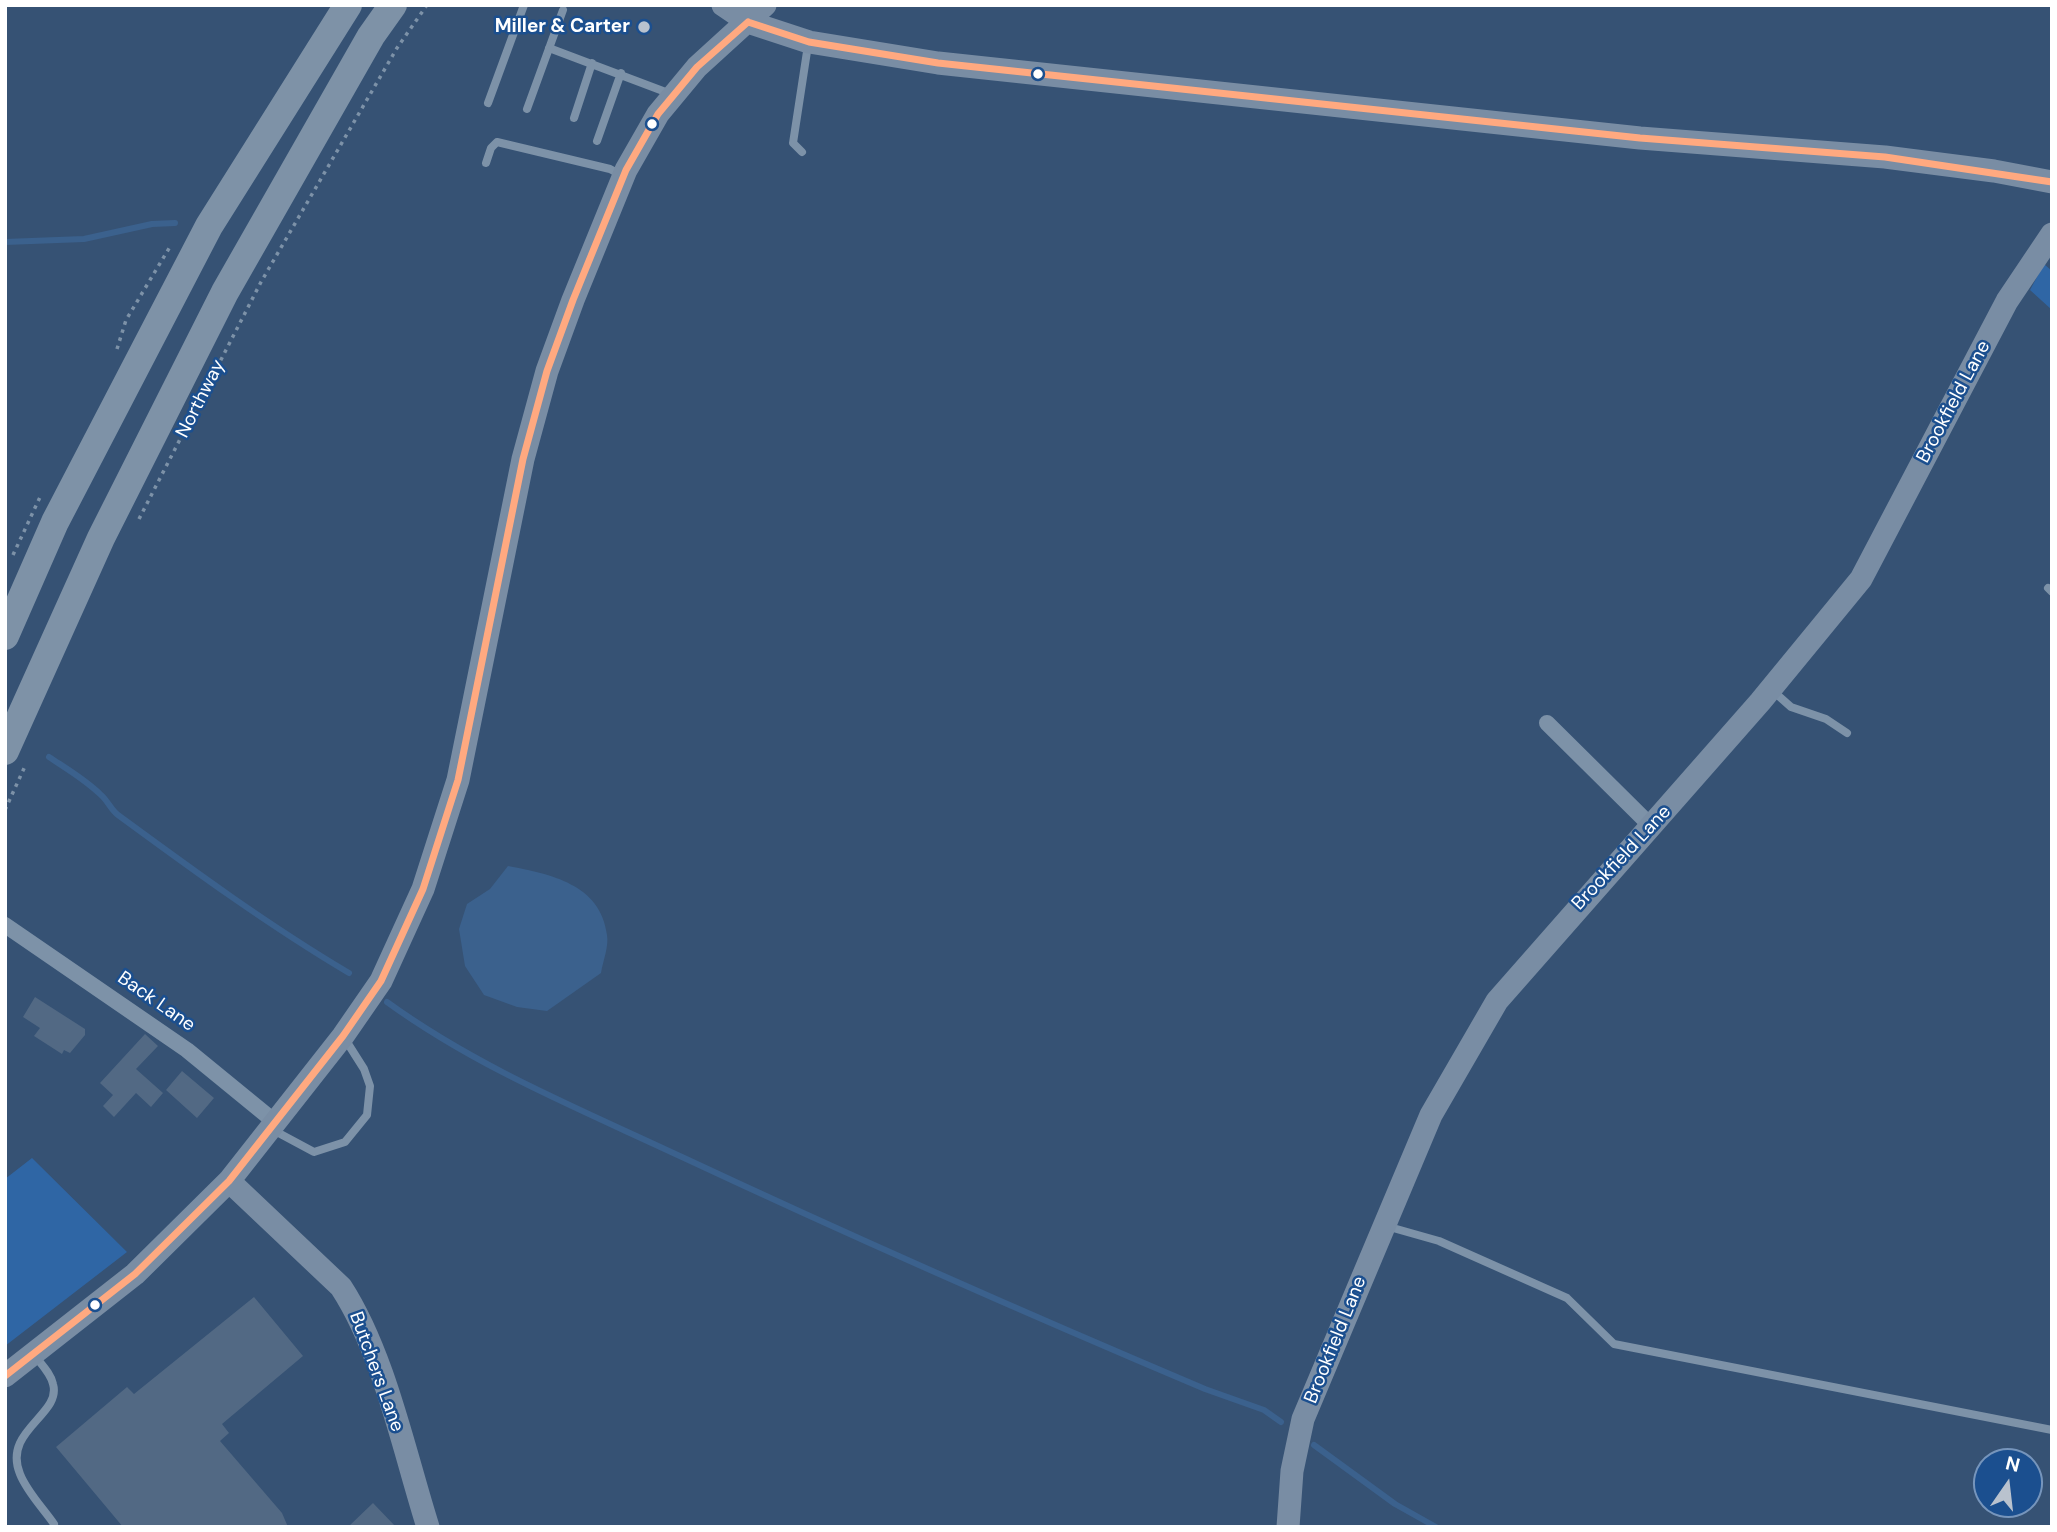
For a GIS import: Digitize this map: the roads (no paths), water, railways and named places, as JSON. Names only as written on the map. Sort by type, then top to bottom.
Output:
[{"type":"highway","points":[[5,636],[55,522],[209,226],[348,5]]},
{"type":"highway","name":"Northway","points":[[16,756],[101,538],[225,292],[371,36],[393,5]]},
{"type":"street","points":[[723,5],[748,22],[809,42],[938,63],[1627,137],[1885,157],[1994,171],[2052,182]]},
{"type":"street","points":[[5,1376],[135,1274],[229,1181],[343,1036],[382,981],[441,839],[458,780],[505,544],[535,412],[573,300],[623,176],[658,114],[698,67],[765,5]]},
{"type":"street","name":"Brookfield Lane","points":[[1288,1527],[1292,1471],[1303,1419],[1431,1115],[1497,1001],[1569,916],[1652,827],[1861,579],[2007,301],[2046,247]]},
{"type":"street","points":[[1547,723],[1652,827]]},
{"type":"street","name":"Back Lane","points":[[5,925],[187,1050],[273,1125]]},
{"type":"street","name":"Butchers Lane","points":[[229,1181],[341,1287],[353,1306],[368,1339],[428,1527]]},
{"type":"lane","points":[[488,103],[524,5]]},
{"type":"lane","points":[[527,109],[549,48],[560,7]]},
{"type":"lane","points":[[802,152],[793,143],[809,42]]},
{"type":"lane","points":[[549,48],[621,73],[673,95]]},
{"type":"lane","points":[[574,118],[592,63]]},
{"type":"lane","points":[[597,141],[621,73]]},
{"type":"lane","points":[[486,163],[491,148],[497,142],[610,169],[623,176]]},
{"type":"lane","points":[[1771,689],[1791,707],[1826,719],[1847,733]]},
{"type":"lane","points":[[273,1125],[314,1152],[345,1142],[367,1115],[370,1086],[364,1069],[343,1036]]},
{"type":"lane","points":[[1383,1225],[1438,1241],[1566,1297],[1614,1344],[2052,1430]]},
{"type":"lane","points":[[34,1354],[50,1376],[54,1391],[49,1405],[23,1434],[16,1455],[20,1475],[54,1524]]},
{"type":"waterway","points":[[5,242],[84,239],[152,224],[175,223]]},
{"type":"waterway","points":[[49,757],[89,784],[116,813],[174,856],[349,973]]},
{"type":"waterway","points":[[387,1002],[494,1068],[569,1105],[1008,1304],[1205,1389],[1264,1410],[1281,1422]]},
{"type":"waterway","points":[[1314,1445],[1395,1504],[1436,1527]]},
{"type":"place","name":"Miller & Carter","points":[[644,27]]}]
